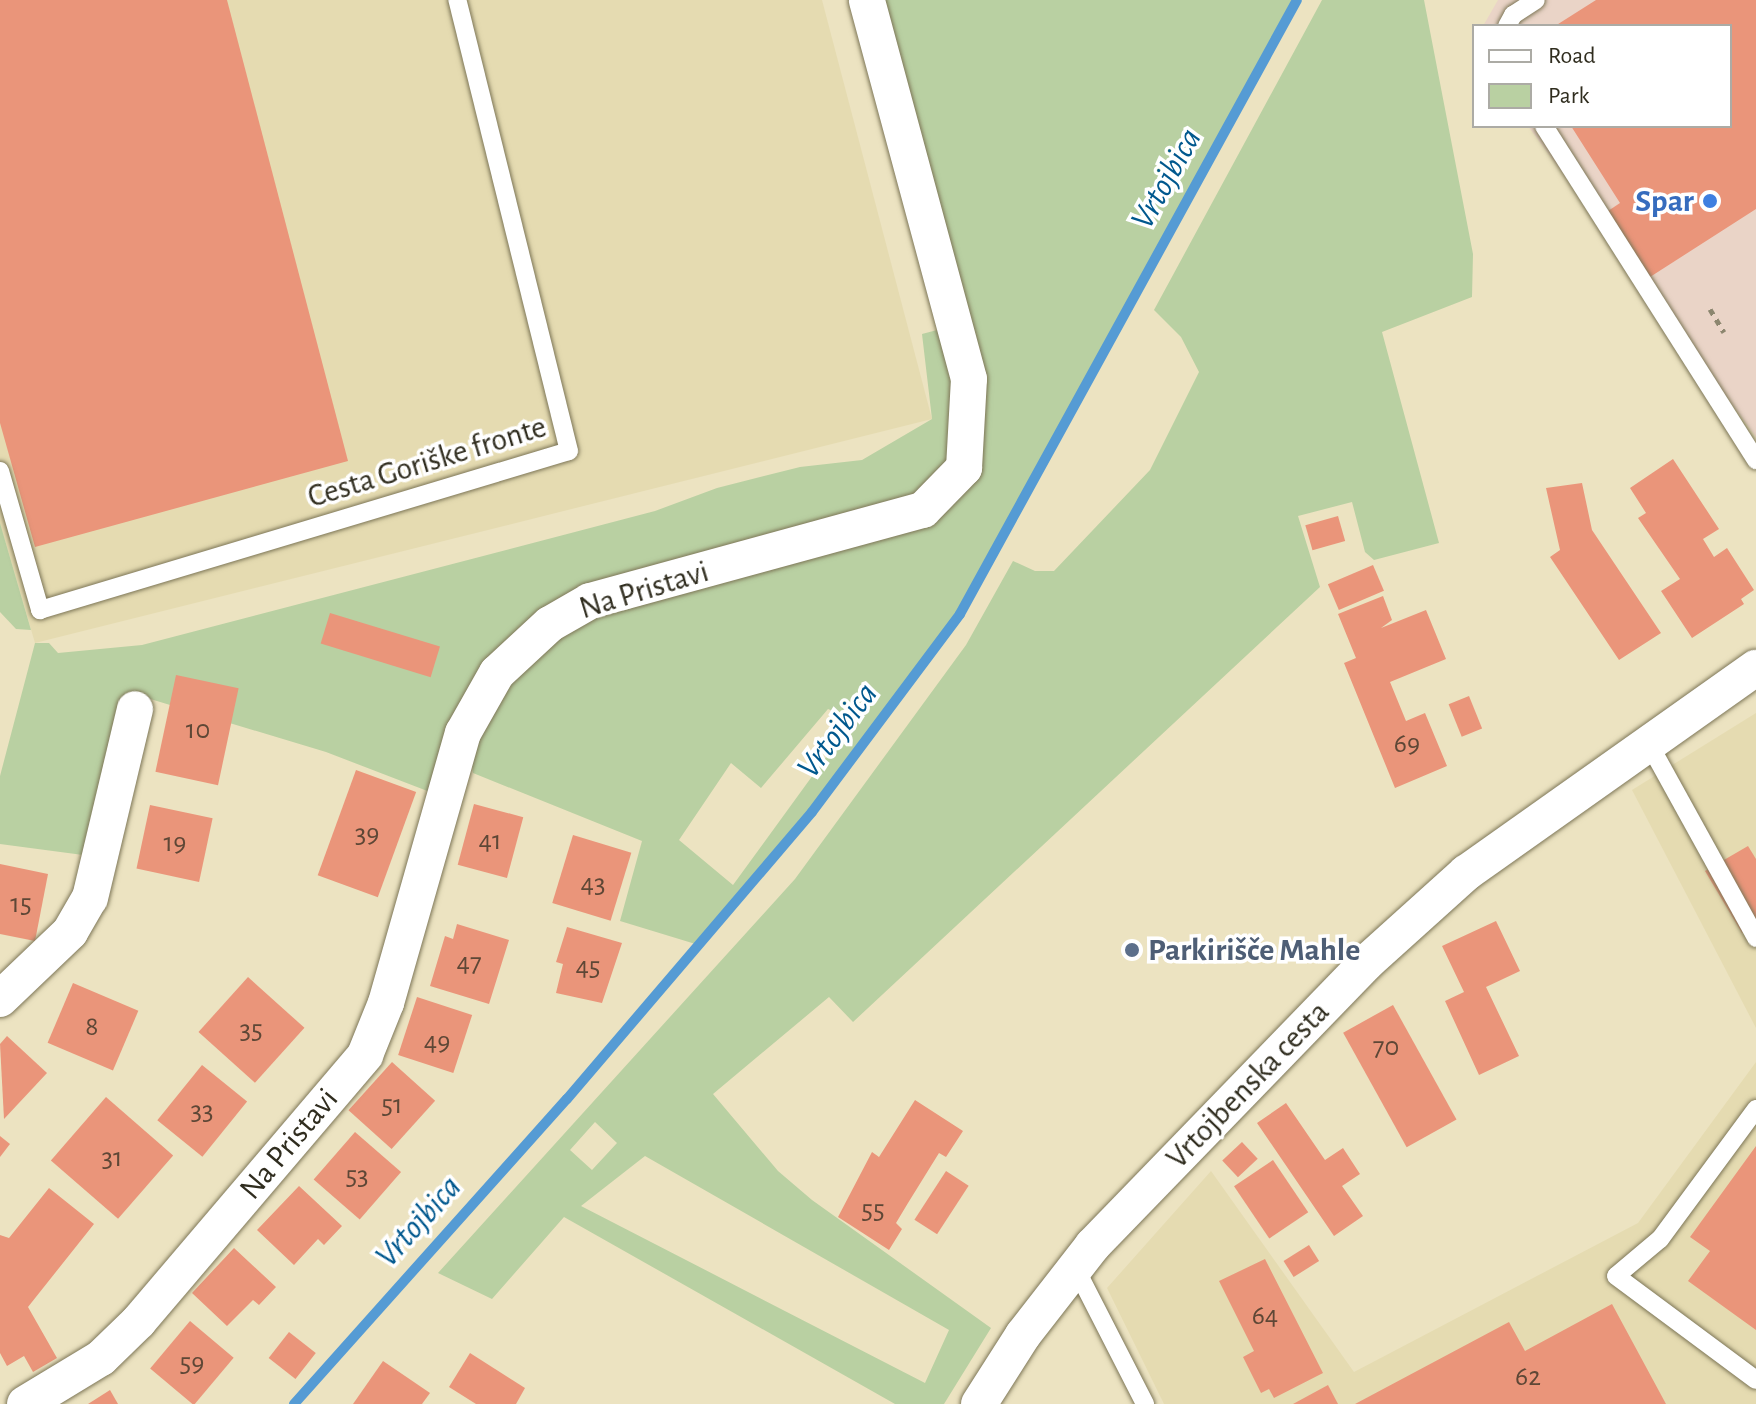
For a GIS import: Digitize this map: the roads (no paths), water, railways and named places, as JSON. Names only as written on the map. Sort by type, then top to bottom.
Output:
[{"type":"street","name":"Na Pristavi","points":[[25,1404],[101,1358],[139,1321],[365,1055],[386,1003],[463,733],[497,673],[550,624],[590,601],[923,510],[964,468],[969,379],[867,0]]},
{"type":"street","name":"Vrtojbenska cesta","points":[[979,1404],[1075,1267],[1366,963],[1466,873],[1756,668]]},
{"type":"street","points":[[0,999],[70,932],[90,898],[135,709]]},
{"type":"lane","name":"Cesta Goriške fronte","points":[[0,471],[40,610],[569,451],[457,0]]},
{"type":"lane","points":[[1508,24],[1513,15],[1536,0]]},
{"type":"lane","points":[[1545,128],[1756,460]]},
{"type":"lane","points":[[1648,742],[1756,938]]},
{"type":"lane","points":[[1756,1109],[1660,1239],[1616,1276],[1756,1380]]},
{"type":"lane","points":[[1075,1267],[1145,1404]]},
{"type":"waterway","name":"Vrtojbica","points":[[294,1404],[567,1099],[812,812],[960,614],[1297,0]]},
{"type":"place","name":"Spar","points":[[1710,201]]},
{"type":"place","name":"Parkirišče Mahle","points":[[1132,950]]}]
